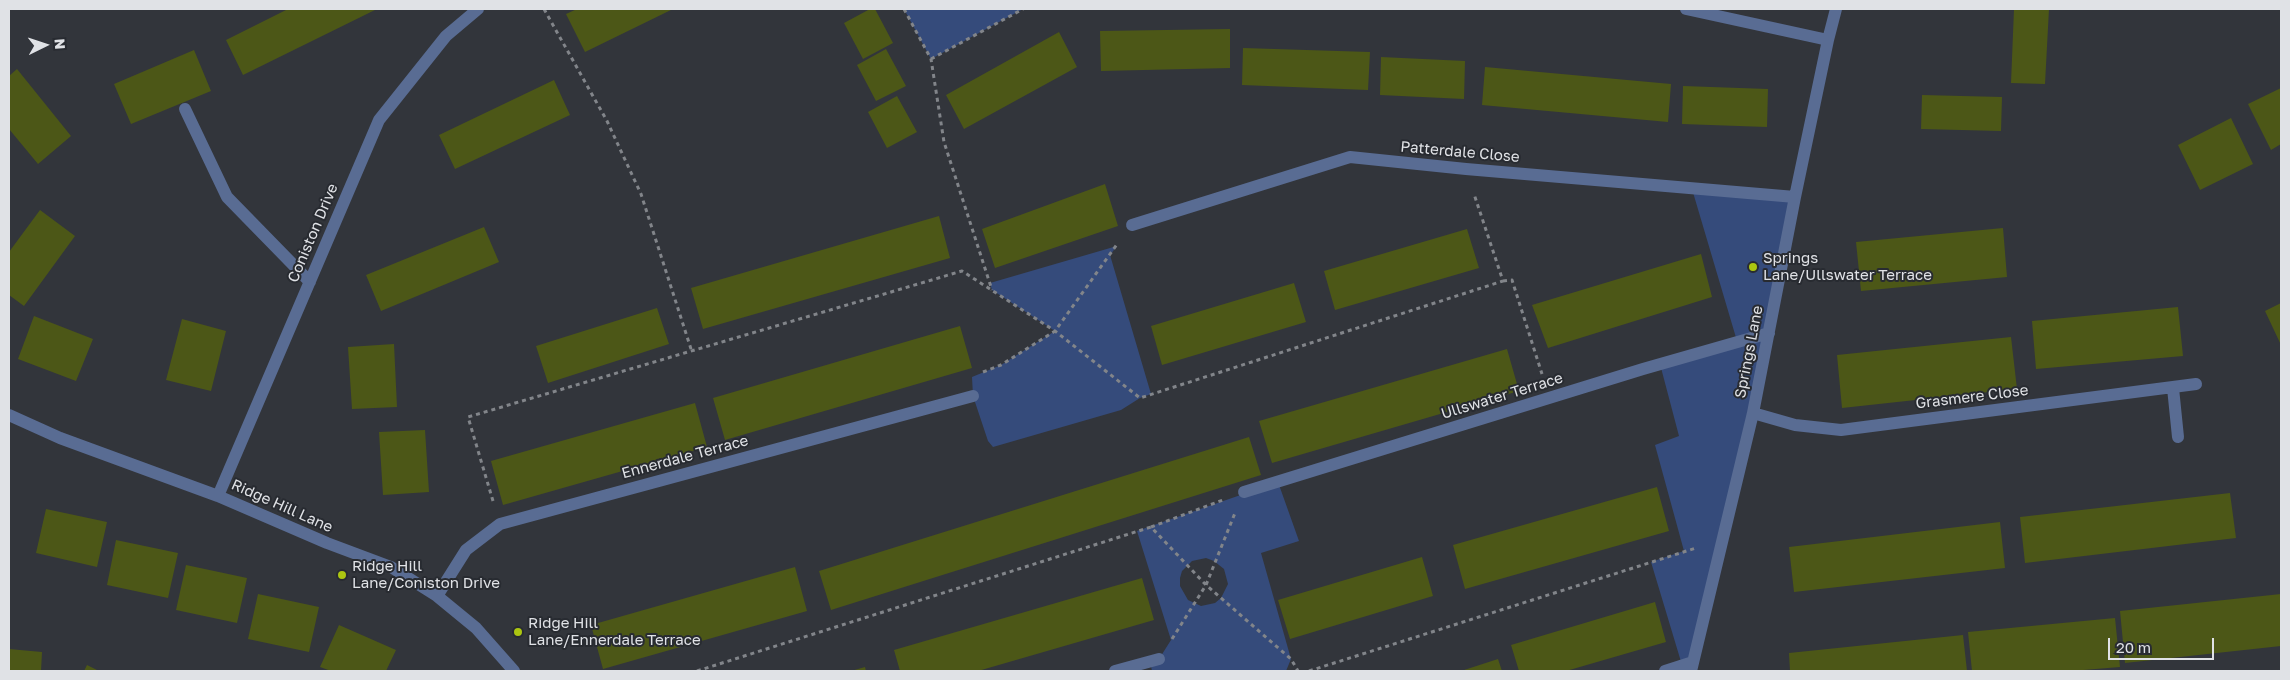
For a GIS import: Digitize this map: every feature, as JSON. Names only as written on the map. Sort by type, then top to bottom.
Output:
[{"type":"street","name":"Coniston Drive","points":[[218,496],[379,120],[446,36],[478,9]]},
{"type":"street","points":[[1686,9],[1828,40]]},
{"type":"street","name":"Springs Lane","points":[[1692,666],[1753,412],[1795,197],[1836,9]]},
{"type":"street","points":[[186,109],[227,197],[310,282]]},
{"type":"street","name":"Patterdale Close","points":[[1132,225],[1350,157],[1466,170],[1795,197]]},
{"type":"street","name":"Ullswater Terrace","points":[[1244,492],[1769,333]]},
{"type":"street","name":"Grasmere Close","points":[[1753,412],[1794,424],[1841,430],[2196,384]]},
{"type":"street","points":[[2172,388],[2178,437]]},
{"type":"street","name":"Ennerdale Terrace","points":[[436,596],[466,550],[500,524],[973,396]]},
{"type":"street","name":"Ridge Hill Lane","points":[[9,415],[60,438],[218,496],[327,544],[390,567],[436,596],[476,628],[514,671]]},
{"type":"street","points":[[1115,671],[1159,659]]},
{"type":"street","points":[[1665,671],[1692,666]]},
{"type":"path","points":[[544,9],[607,121],[641,194],[692,352]]},
{"type":"path","points":[[904,9],[931,59],[944,142],[992,290]]},
{"type":"path","points":[[931,59],[1023,9]]},
{"type":"path","points":[[1466,170],[1503,282]]},
{"type":"path","points":[[973,396],[972,377],[1001,365],[1055,331],[1132,225]]},
{"type":"path","points":[[500,524],[468,416],[692,352],[962,271],[1055,331],[1140,398],[1512,280],[1550,398]]},
{"type":"path","points":[[697,671],[1151,527],[1244,492]]},
{"type":"path","points":[[1159,659],[1206,585],[1244,492]]},
{"type":"path","points":[[1151,527],[1206,585],[1291,659],[1298,671]]},
{"type":"path","points":[[1309,671],[1723,539]]},
{"type":"shaded area","points":[[904,9],[1023,9],[931,59]]},
{"type":"shaded area","points":[[1692,189],[1795,197],[1693,662],[1682,665],[1651,562],[1684,551],[1655,445],[1679,436],[1660,364],[1737,341]]},
{"type":"shaded area","points":[[1117,246],[1110,255],[1151,394],[1140,398],[1121,410],[993,447],[988,441],[973,396],[972,377],[1001,365],[1055,331],[992,290],[990,283]]},
{"type":"shaded area","points":[[1278,482],[1299,541],[1261,553],[1291,659],[1286,671],[1152,671],[1150,661],[1159,659],[1171,640],[1137,531]],"holes":[[[1206,558],[1214,561],[1224,569],[1228,584],[1221,598],[1215,603],[1201,606],[1188,600],[1180,586],[1182,571],[1192,561]]]},
{"type":"building","points":[[288,9],[377,9],[243,75],[226,40]]},
{"type":"building","points":[[577,9],[673,9],[585,52],[566,14]]},
{"type":"building","points":[[870,9],[875,9],[893,43],[863,59],[844,23]]},
{"type":"building","points":[[2014,9],[2049,9],[2045,84],[2011,83]]},
{"type":"building","points":[[1230,29],[1230,68],[1101,71],[1100,31]]},
{"type":"building","points":[[1059,32],[1077,67],[964,129],[946,95]]},
{"type":"building","points":[[1243,48],[1370,52],[1368,90],[1242,85]]},
{"type":"building","points":[[886,49],[906,86],[876,101],[857,65]]},
{"type":"building","points":[[194,50],[211,91],[131,124],[114,84]]},
{"type":"building","points":[[1381,57],[1465,61],[1464,99],[1380,95]]},
{"type":"building","points":[[1485,67],[1671,84],[1668,122],[1482,105]]},
{"type":"building","points":[[17,69],[71,136],[38,164],[9,129],[9,76]]},
{"type":"building","points":[[554,80],[570,115],[455,169],[439,135]]},
{"type":"building","points":[[1683,86],[1768,89],[1767,127],[1682,124]]},
{"type":"building","points":[[2281,88],[2281,144],[2271,150],[2248,104]]},
{"type":"building","points":[[1922,95],[2002,97],[2001,131],[1921,129]]},
{"type":"building","points":[[897,96],[917,132],[887,148],[868,112]]},
{"type":"building","points":[[2231,118],[2253,164],[2200,190],[2178,145]]},
{"type":"building","points":[[1105,184],[1118,226],[995,268],[982,229]]},
{"type":"building","points":[[40,210],[75,236],[24,306],[9,295],[9,252]]},
{"type":"building","points":[[939,216],[950,258],[703,329],[691,288]]},
{"type":"building","points":[[484,227],[499,262],[381,311],[366,275]]},
{"type":"building","points":[[2003,228],[2007,277],[1861,291],[1856,242]]},
{"type":"building","points":[[1467,229],[1479,268],[1335,310],[1324,271]]},
{"type":"building","points":[[1701,254],[1712,297],[1548,348],[1532,305]]},
{"type":"building","points":[[1294,283],[1306,322],[1162,365],[1151,326]]},
{"type":"building","points":[[2281,303],[2281,345],[2265,311]]},
{"type":"building","points":[[2178,307],[2183,356],[2036,369],[2032,321]]},
{"type":"building","points":[[657,308],[669,344],[548,383],[536,346]]},
{"type":"building","points":[[34,316],[93,339],[76,381],[18,359]]},
{"type":"building","points":[[182,319],[226,331],[211,391],[166,380]]},
{"type":"building","points":[[960,326],[972,368],[725,440],[713,398]]},
{"type":"building","points":[[2011,337],[2017,389],[1842,408],[1837,355]]},
{"type":"building","points":[[394,344],[397,407],[352,409],[348,347]]},
{"type":"building","points":[[1507,349],[1519,391],[1272,463],[1259,421]]},
{"type":"building","points":[[695,403],[707,447],[503,505],[491,461]]},
{"type":"building","points":[[425,430],[429,492],[383,495],[379,432]]},
{"type":"building","points":[[1249,437],[1261,475],[831,610],[819,571]]},
{"type":"building","points":[[1657,487],[1669,531],[1465,589],[1453,545]]},
{"type":"building","points":[[2230,493],[2236,538],[2025,563],[2020,517]]},
{"type":"building","points":[[46,509],[107,522],[97,567],[36,553]]},
{"type":"building","points":[[2000,522],[2005,568],[1794,592],[1789,547]]},
{"type":"building","points":[[116,540],[178,553],[168,598],[107,585]]},
{"type":"building","points":[[1422,557],[1433,596],[1290,639],[1278,600]]},
{"type":"building","points":[[186,565],[247,578],[237,623],[176,610]]},
{"type":"building","points":[[795,567],[807,611],[603,669],[591,625]]},
{"type":"building","points":[[1142,578],[1154,620],[978,671],[900,671],[894,650]]},
{"type":"building","points":[[258,594],[319,607],[309,652],[248,639]]},
{"type":"building","points":[[2281,594],[2281,646],[2125,663],[2120,611]]},
{"type":"building","points":[[1655,602],[1666,642],[1566,671],[1519,671],[1511,645]]},
{"type":"building","points":[[2115,618],[2120,667],[2071,671],[1972,671],[1968,632]]},
{"type":"building","points":[[339,625],[396,650],[386,671],[331,671],[320,667]]},
{"type":"building","points":[[1963,635],[1967,671],[1790,671],[1789,653]]},
{"type":"building","points":[[9,649],[42,652],[41,671],[9,671]]},
{"type":"building","points":[[1498,659],[1502,671],[1461,671]]},
{"type":"building","points":[[87,665],[99,671],[84,671]]},
{"type":"building","points":[[865,667],[866,671],[851,671]]},
{"type":"place","name":"Springs Lane/Ullswater Terrace","points":[[1753,267]]},
{"type":"place","name":"Ridge Hill Lane/Coniston Drive","points":[[342,575]]},
{"type":"place","name":"Ridge Hill Lane/Ennerdale Terrace","points":[[518,632]]}]
